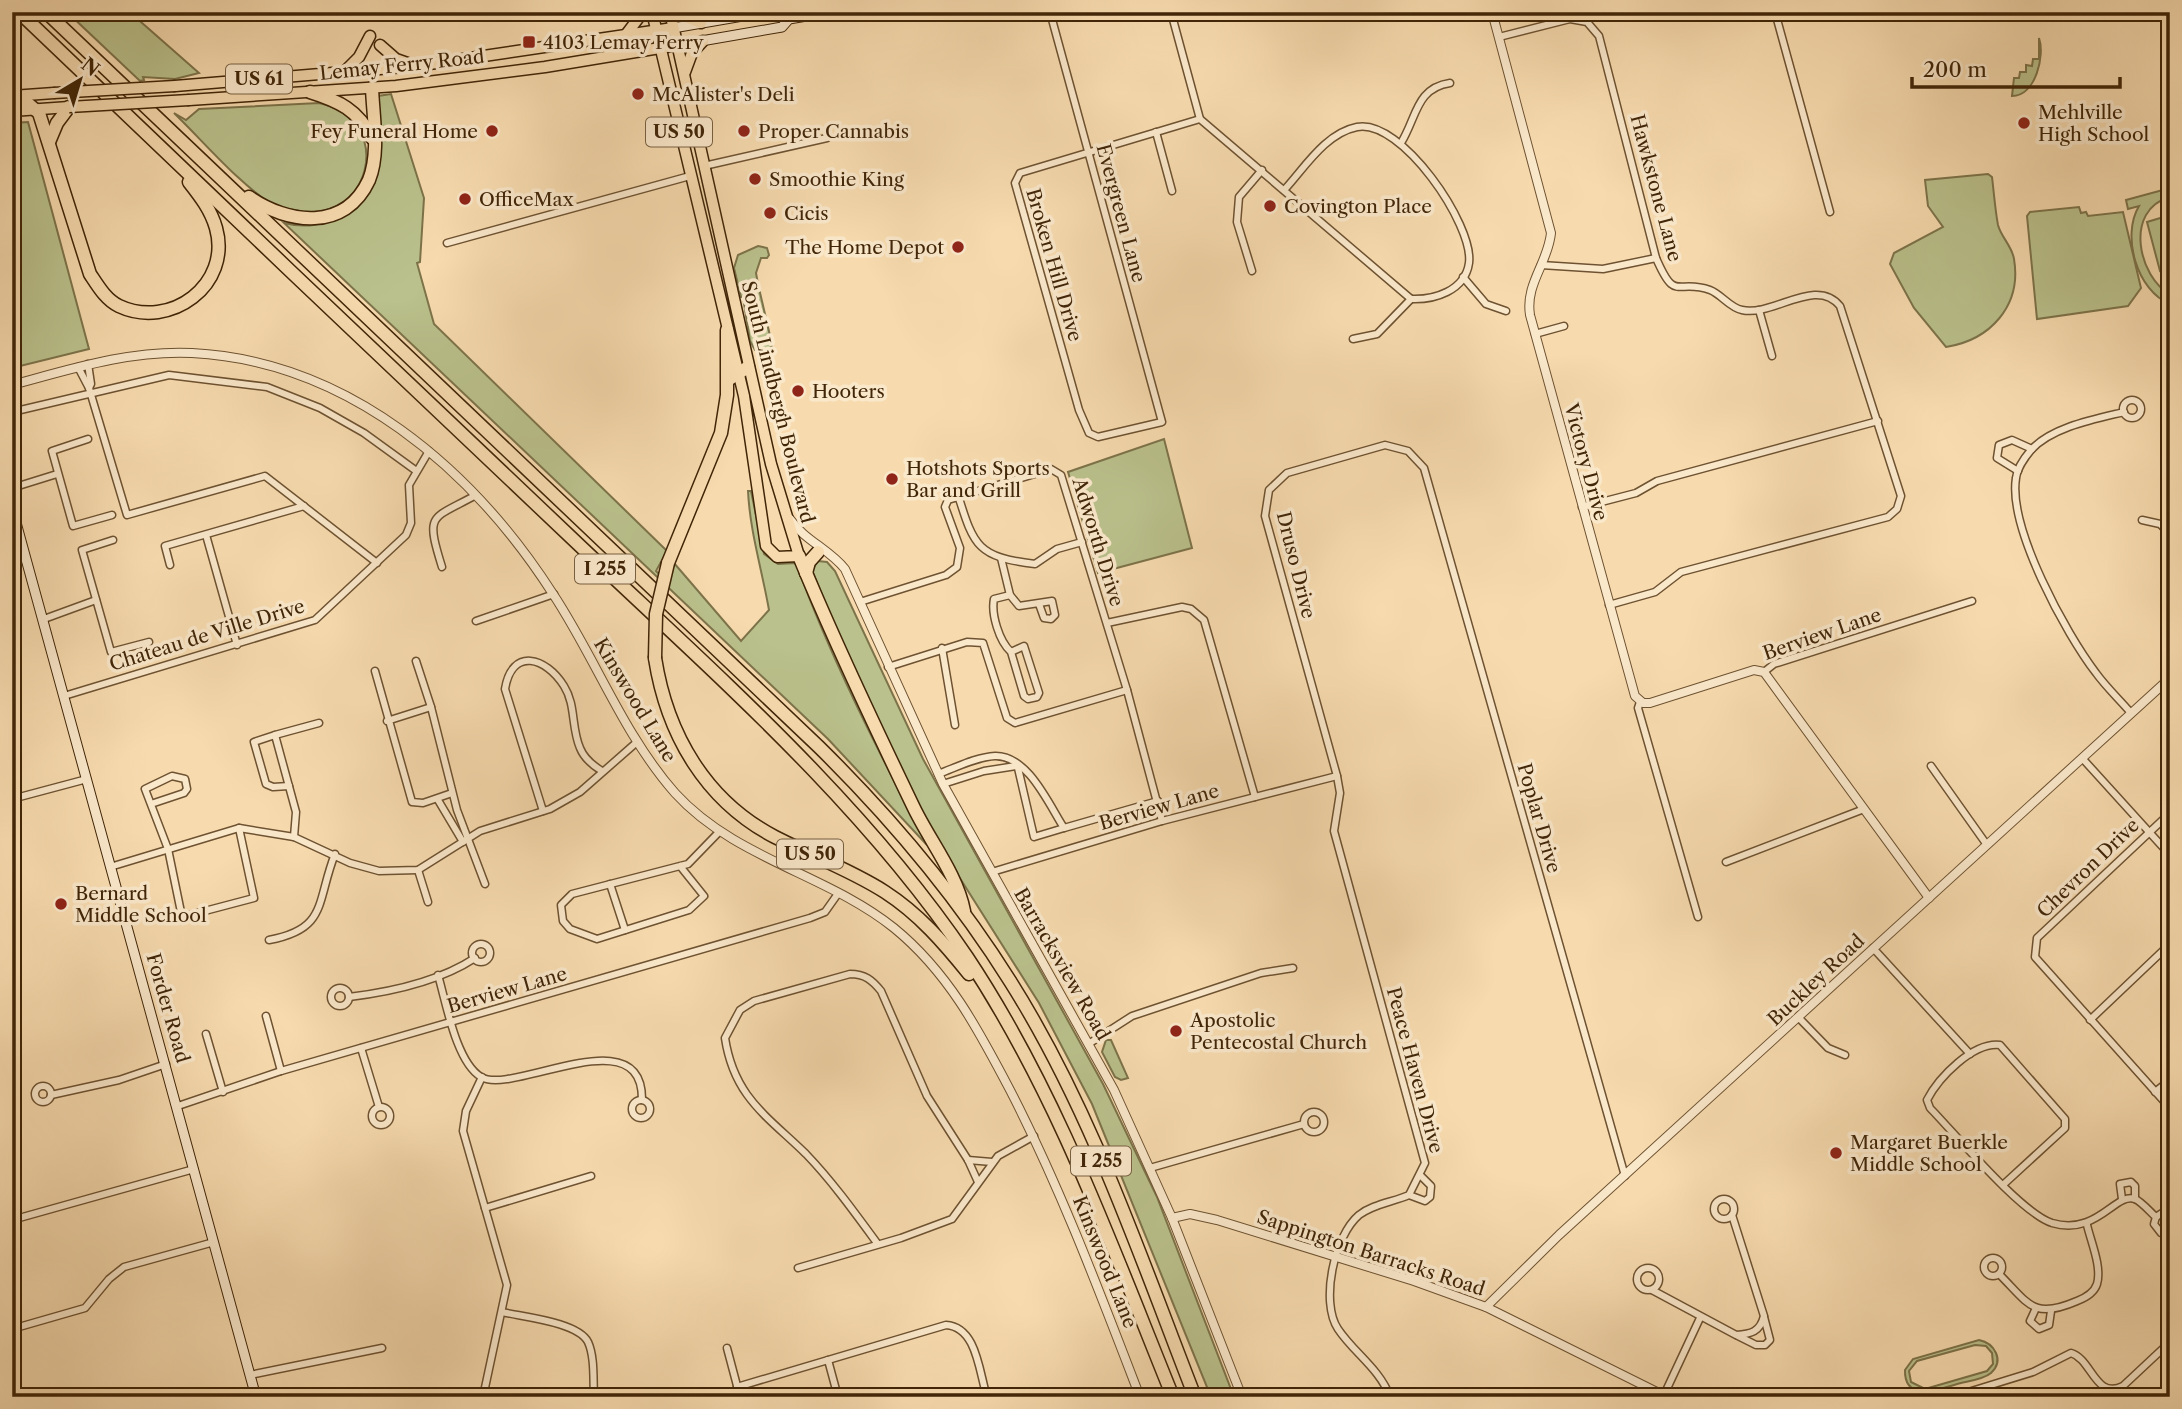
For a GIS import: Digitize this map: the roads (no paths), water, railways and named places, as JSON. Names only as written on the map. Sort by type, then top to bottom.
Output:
[{"type":"highway","name":"I 255","points":[[19,12],[823,782],[923,896],[967,957],[1007,1021],[1069,1145],[1173,1397]]},
{"type":"highway","name":"I 255","points":[[46,12],[846,773],[898,829],[965,915],[1011,982],[1082,1116],[1195,1397]]},
{"type":"highway","points":[[222,179],[278,215],[300,220],[319,218],[343,210],[358,197],[369,179],[374,141],[372,88]]},
{"type":"highway","points":[[310,92],[350,108],[362,120],[374,141]]},
{"type":"highway","points":[[16,96],[37,110],[90,274],[101,292],[116,305],[136,312],[157,313],[178,309],[195,298],[209,280],[217,261],[216,229],[207,206],[165,151]]},
{"type":"highway","points":[[49,142],[57,123],[69,107]]},
{"type":"highway","name":"US 50","points":[[727,330],[738,373],[721,433],[668,563],[656,614],[655,658],[671,722],[682,747],[712,788],[763,831],[868,882],[912,912],[947,947],[1007,1021]]},
{"type":"highway","points":[[806,573],[809,562],[818,552]]},
{"type":"highway","name":"US 50","points":[[799,556],[843,663],[924,828],[961,895],[965,915]]},
{"type":"main road","points":[[625,36],[643,12]]},
{"type":"main road","name":"South Lindbergh Boulevard","points":[[652,12],[727,330]]},
{"type":"main road","points":[[672,12],[701,23]]},
{"type":"main road","name":"South Lindbergh Boulevard","points":[[672,12],[673,28],[704,166],[766,546],[777,557],[799,556],[771,464],[738,373]]},
{"type":"main road","name":"Lemay Ferry Road","points":[[16,96],[416,66],[625,36],[767,12]]},
{"type":"main road","points":[[778,12],[789,19]]},
{"type":"main road","name":"Lemay Ferry Road","points":[[12,111],[372,88],[545,67],[703,41],[782,27],[789,19],[830,12]]},
{"type":"main road","points":[[343,73],[359,58],[370,36]]},
{"type":"main road","points":[[684,74],[692,53],[703,41]]},
{"type":"main road","points":[[380,45],[396,59],[416,66]]},
{"type":"main road","points":[[634,52],[665,69]]},
{"type":"main road","name":"Forder Road","points":[[12,508],[256,1397]]},
{"type":"street","name":"Evergreen Lane","points":[[1050,12],[1162,422]]},
{"type":"street","points":[[1171,12],[1200,119],[1411,299],[1429,300],[1446,294],[1463,277],[1469,263],[1459,225],[1425,167],[1401,143],[1375,128],[1359,127],[1324,144],[1285,189]]},
{"type":"street","name":"Victory Drive","points":[[1492,12],[1550,222],[1550,243],[1528,298],[1535,334],[1632,690],[1640,702],[1638,708],[1648,746],[1698,917]]},
{"type":"street","points":[[1775,12],[1830,212]]},
{"type":"street","name":"Hawkstone Lane","points":[[1499,37],[1570,19],[1587,22],[1599,36],[1656,258],[1666,281],[1672,286],[1712,290],[1741,310],[1759,310]]},
{"type":"street","points":[[1401,143],[1426,90],[1435,85],[1450,83]]},
{"type":"street","name":"Broken Hill Drive","points":[[1162,422],[1098,437],[1089,433],[1079,410],[1015,183],[1020,173],[1200,119]]},
{"type":"street","points":[[1156,132],[1172,191]]},
{"type":"street","points":[[704,166],[827,138]]},
{"type":"street","points":[[1252,271],[1237,222],[1239,197],[1262,170]]},
{"type":"street","points":[[447,243],[690,176]]},
{"type":"street","points":[[1541,264],[1603,269],[1656,258]]},
{"type":"street","points":[[1463,277],[1486,304],[1506,311]]},
{"type":"street","points":[[1609,605],[1655,592],[1681,572],[1888,517],[1897,509],[1901,496],[1840,306],[1833,297],[1820,293],[1759,310],[1772,356]]},
{"type":"street","points":[[1353,339],[1377,334],[1411,299]]},
{"type":"street","points":[[1535,334],[1564,326]]},
{"type":"street","name":"Kinswood Lane","points":[[12,385],[88,364],[131,356],[191,353],[263,363],[317,381],[359,402],[429,451],[476,495],[511,534],[554,594],[637,742],[678,796],[720,831],[762,858],[837,895],[891,926],[941,973],[977,1028],[1056,1182],[1140,1397]]},
{"type":"street","points":[[88,364],[91,384],[89,390]]},
{"type":"street","points":[[78,367],[89,390],[127,515],[265,476],[377,563]]},
{"type":"street","points":[[12,412],[89,390],[169,375],[267,387],[320,408],[364,433],[415,470]]},
{"type":"street","points":[[2124,412],[2063,430],[2032,449],[2015,479],[2018,509],[2045,585],[2064,624],[2096,674],[2132,713]]},
{"type":"street","points":[[1582,507],[1636,493],[1657,481],[1878,421]]},
{"type":"street","points":[[89,439],[52,452],[57,474],[73,526],[112,515]]},
{"type":"street","points":[[2018,471],[1997,458],[1999,445],[2012,440],[2032,449]]},
{"type":"street","name":"Druso Drive","points":[[1336,776],[1265,516],[1269,491],[1287,473],[1385,445],[1408,451],[1424,468]]},
{"type":"street","name":"Chateau de Ville Drive","points":[[64,696],[315,620],[406,535],[411,523],[408,485],[429,451]]},
{"type":"street","name":"Poplar Drive","points":[[1424,468],[1625,1176]]},
{"type":"street","name":"Adworth Drive","points":[[958,495],[1051,470],[1061,475],[1107,622],[1163,821]]},
{"type":"street","points":[[12,488],[57,474]]},
{"type":"street","points":[[442,567],[432,534],[433,521],[447,508],[476,495]]},
{"type":"street","points":[[860,602],[946,575],[957,567],[960,548],[945,507],[948,499],[958,495],[970,535],[979,547],[1001,558],[1035,564],[1057,549],[1082,542]]},
{"type":"street","points":[[170,565],[165,547],[304,506]]},
{"type":"street","name":"Barracksview Road","points":[[786,513],[799,531],[834,557],[845,569],[943,784],[1090,1043],[1172,1218],[1242,1397]]},
{"type":"street","points":[[2142,520],[2160,524],[2170,534]]},
{"type":"street","points":[[206,535],[237,645]]},
{"type":"street","points":[[113,540],[82,550],[111,652],[149,642]]},
{"type":"street","points":[[799,556],[818,552],[834,557]]},
{"type":"street","points":[[1001,558],[1010,595],[1019,606],[1039,604]]},
{"type":"street","points":[[476,621],[554,594]]},
{"type":"street","points":[[1010,595],[994,599],[992,605],[1001,638],[1011,652],[1024,696],[1027,699],[1037,697],[1039,693],[1024,646],[1011,652]]},
{"type":"street","points":[[44,619],[96,600]]},
{"type":"street","name":"Berview Lane","points":[[1640,702],[1660,701],[1754,670],[1763,672],[1774,664],[1972,601]]},
{"type":"street","points":[[1107,622],[1182,607],[1191,609],[1204,620],[1255,797]]},
{"type":"street","points":[[888,667],[942,648],[967,642],[983,643],[1007,718],[1015,723],[1127,690]]},
{"type":"street","points":[[942,648],[955,725]]},
{"type":"street","points":[[416,661],[431,707],[452,793],[485,884]]},
{"type":"street","points":[[543,811],[505,688],[513,666],[527,661],[548,668],[564,686],[571,700],[573,730],[580,750],[602,771]]},
{"type":"street","points":[[375,671],[387,722],[412,802],[438,800],[452,793]]},
{"type":"street","points":[[1763,672],[1928,898]]},
{"type":"street","name":"Buckley Road","points":[[1486,1307],[1625,1176],[2170,678]]},
{"type":"street","points":[[387,722],[431,707]]},
{"type":"street","points":[[289,786],[273,787],[266,784],[254,742],[319,723]]},
{"type":"street","points":[[275,735],[296,812],[294,837]]},
{"type":"street","points":[[110,867],[239,828],[294,837],[350,863],[379,871],[418,870],[480,831],[543,811],[584,790],[637,742]]},
{"type":"street","points":[[938,774],[996,756],[1018,766],[1032,778],[1064,828]]},
{"type":"street","points":[[2082,758],[2170,855]]},
{"type":"street","points":[[943,784],[984,771],[1018,766]]},
{"type":"street","points":[[1018,766],[1034,837],[1158,801]]},
{"type":"street","points":[[1931,766],[1987,845]]},
{"type":"street","points":[[151,804],[184,793],[187,789],[185,779],[172,776],[145,789],[168,849],[182,917],[254,898],[239,828]]},
{"type":"street","name":"Berview Lane","points":[[992,872],[1163,821],[1336,776]]},
{"type":"street","name":"Peace Haven Drive","points":[[1336,776],[1340,793],[1334,831],[1422,1151],[1424,1163],[1421,1176],[1409,1195]]},
{"type":"street","points":[[12,799],[86,779]]},
{"type":"street","points":[[438,800],[467,840]]},
{"type":"street","points":[[1726,862],[1864,809]]},
{"type":"street","name":"Chevron Drive","points":[[2170,813],[2037,938],[2035,957],[2170,1108]]},
{"type":"street","points":[[680,866],[704,896],[689,910],[597,939],[570,929],[561,915],[561,905],[572,894],[610,884],[680,866],[688,864],[720,831]]},
{"type":"street","points":[[270,940],[300,932],[314,919],[335,854]]},
{"type":"street","points":[[418,870],[428,902]]},
{"type":"street","points":[[610,884],[625,930]]},
{"type":"street","name":"Berview Lane","points":[[178,1106],[281,1071],[810,918],[825,912],[837,895]]},
{"type":"street","points":[[2090,1020],[2170,944]]},
{"type":"street","points":[[1873,948],[1970,1054]]},
{"type":"street","points":[[349,997],[378,993],[438,975],[475,958]]},
{"type":"street","points":[[1090,1043],[1132,1016],[1261,973],[1293,968]]},
{"type":"street","points":[[877,1243],[820,1171],[759,1112],[736,1082],[725,1038],[740,1010],[768,996],[850,974],[861,974],[872,981],[881,991],[927,1096],[968,1160],[978,1182]]},
{"type":"street","points":[[438,975],[463,1057],[482,1077],[502,1079],[572,1062],[606,1062],[622,1066],[633,1073],[641,1083],[642,1100]]},
{"type":"street","points":[[266,1016],[281,1071]]},
{"type":"street","points":[[1798,1017],[1828,1048],[1845,1055]]},
{"type":"street","points":[[206,1034],[223,1092]]},
{"type":"street","points":[[2004,1184],[2065,1129],[2065,1119],[2000,1045],[1988,1044],[1970,1054],[1932,1091],[1927,1100],[1930,1108],[2004,1184],[2014,1200],[2048,1222],[2064,1226],[2087,1225],[2122,1199],[2135,1199],[2156,1217]]},
{"type":"street","points":[[361,1048],[379,1107]]},
{"type":"street","points":[[51,1095],[119,1080],[166,1064]]},
{"type":"street","points":[[482,1077],[466,1111],[463,1131],[507,1285],[483,1397]]},
{"type":"street","points":[[2155,1092],[2170,1080]]},
{"type":"street","points":[[1150,1168],[1304,1124]]},
{"type":"street","points":[[798,1268],[901,1238],[952,1219],[992,1162],[1034,1136]]},
{"type":"street","points":[[968,1160],[992,1162]]},
{"type":"street","points":[[12,1220],[194,1169]]},
{"type":"street","points":[[485,1208],[592,1176]]},
{"type":"street","points":[[1390,1397],[1384,1382],[1346,1340],[1331,1317],[1328,1296],[1336,1257],[1345,1233],[1360,1214],[1409,1195],[1425,1200],[1430,1197],[1431,1186],[1421,1176]]},
{"type":"street","points":[[2122,1199],[2120,1184],[2131,1182],[2135,1186],[2135,1199]]},
{"type":"street","points":[[2170,1216],[2162,1213],[2156,1217],[2154,1224],[2156,1230],[2161,1233],[2170,1231]]},
{"type":"street","name":"Sappington Barracks Road","points":[[1172,1218],[1194,1214],[1336,1257],[1486,1307],[1665,1396]]},
{"type":"street","points":[[1652,1290],[1700,1318],[1756,1345],[1765,1345],[1770,1340],[1732,1215]]},
{"type":"street","points":[[2000,1274],[2036,1308],[2051,1311],[2087,1297],[2096,1286],[2098,1272],[2087,1225]]},
{"type":"street","points":[[12,1329],[85,1308],[109,1279],[124,1267],[214,1242]]},
{"type":"street","points":[[2036,1308],[2030,1321],[2039,1329],[2049,1325],[2051,1311]]},
{"type":"street","points":[[502,1312],[563,1325],[580,1332],[590,1349],[594,1397]]},
{"type":"street","points":[[1736,1335],[1750,1334],[1762,1325],[1764,1317]]},
{"type":"street","points":[[1665,1396],[1700,1318]]},
{"type":"street","points":[[737,1387],[946,1325],[954,1326],[969,1337],[987,1397]]},
{"type":"street","points":[[1952,1397],[2033,1372],[2071,1353],[2081,1358],[2102,1386],[2110,1389],[2123,1385],[2170,1342]]},
{"type":"street","points":[[727,1348],[740,1397]]},
{"type":"street","points":[[250,1375],[382,1349]]},
{"type":"street","points":[[828,1360],[838,1397]]},
{"type":"place","name":"4103 Lemay Ferry","points":[[529,42]]},
{"type":"place","name":"McAlister's Deli","points":[[638,94]]},
{"type":"place","name":"Mehlville High School","points":[[2024,123]]},
{"type":"place","name":"Fey Funeral Home","points":[[492,131]]},
{"type":"place","name":"Proper Cannabis","points":[[744,131]]},
{"type":"place","name":"Smoothie King","points":[[755,179]]},
{"type":"place","name":"OfficeMax","points":[[465,199]]},
{"type":"place","name":"Covington Place","points":[[1270,206]]},
{"type":"place","name":"Cicis","points":[[770,213]]},
{"type":"place","name":"The Home Depot","points":[[958,247]]},
{"type":"place","name":"Hooters","points":[[798,391]]},
{"type":"place","name":"Hotshots Sports Bar and Grill","points":[[892,479]]},
{"type":"place","name":"Bernard Middle School","points":[[61,904]]},
{"type":"place","name":"Apostolic Pentecostal Church","points":[[1176,1031]]},
{"type":"place","name":"Margaret Buerkle Middle School","points":[[1836,1153]]}]
